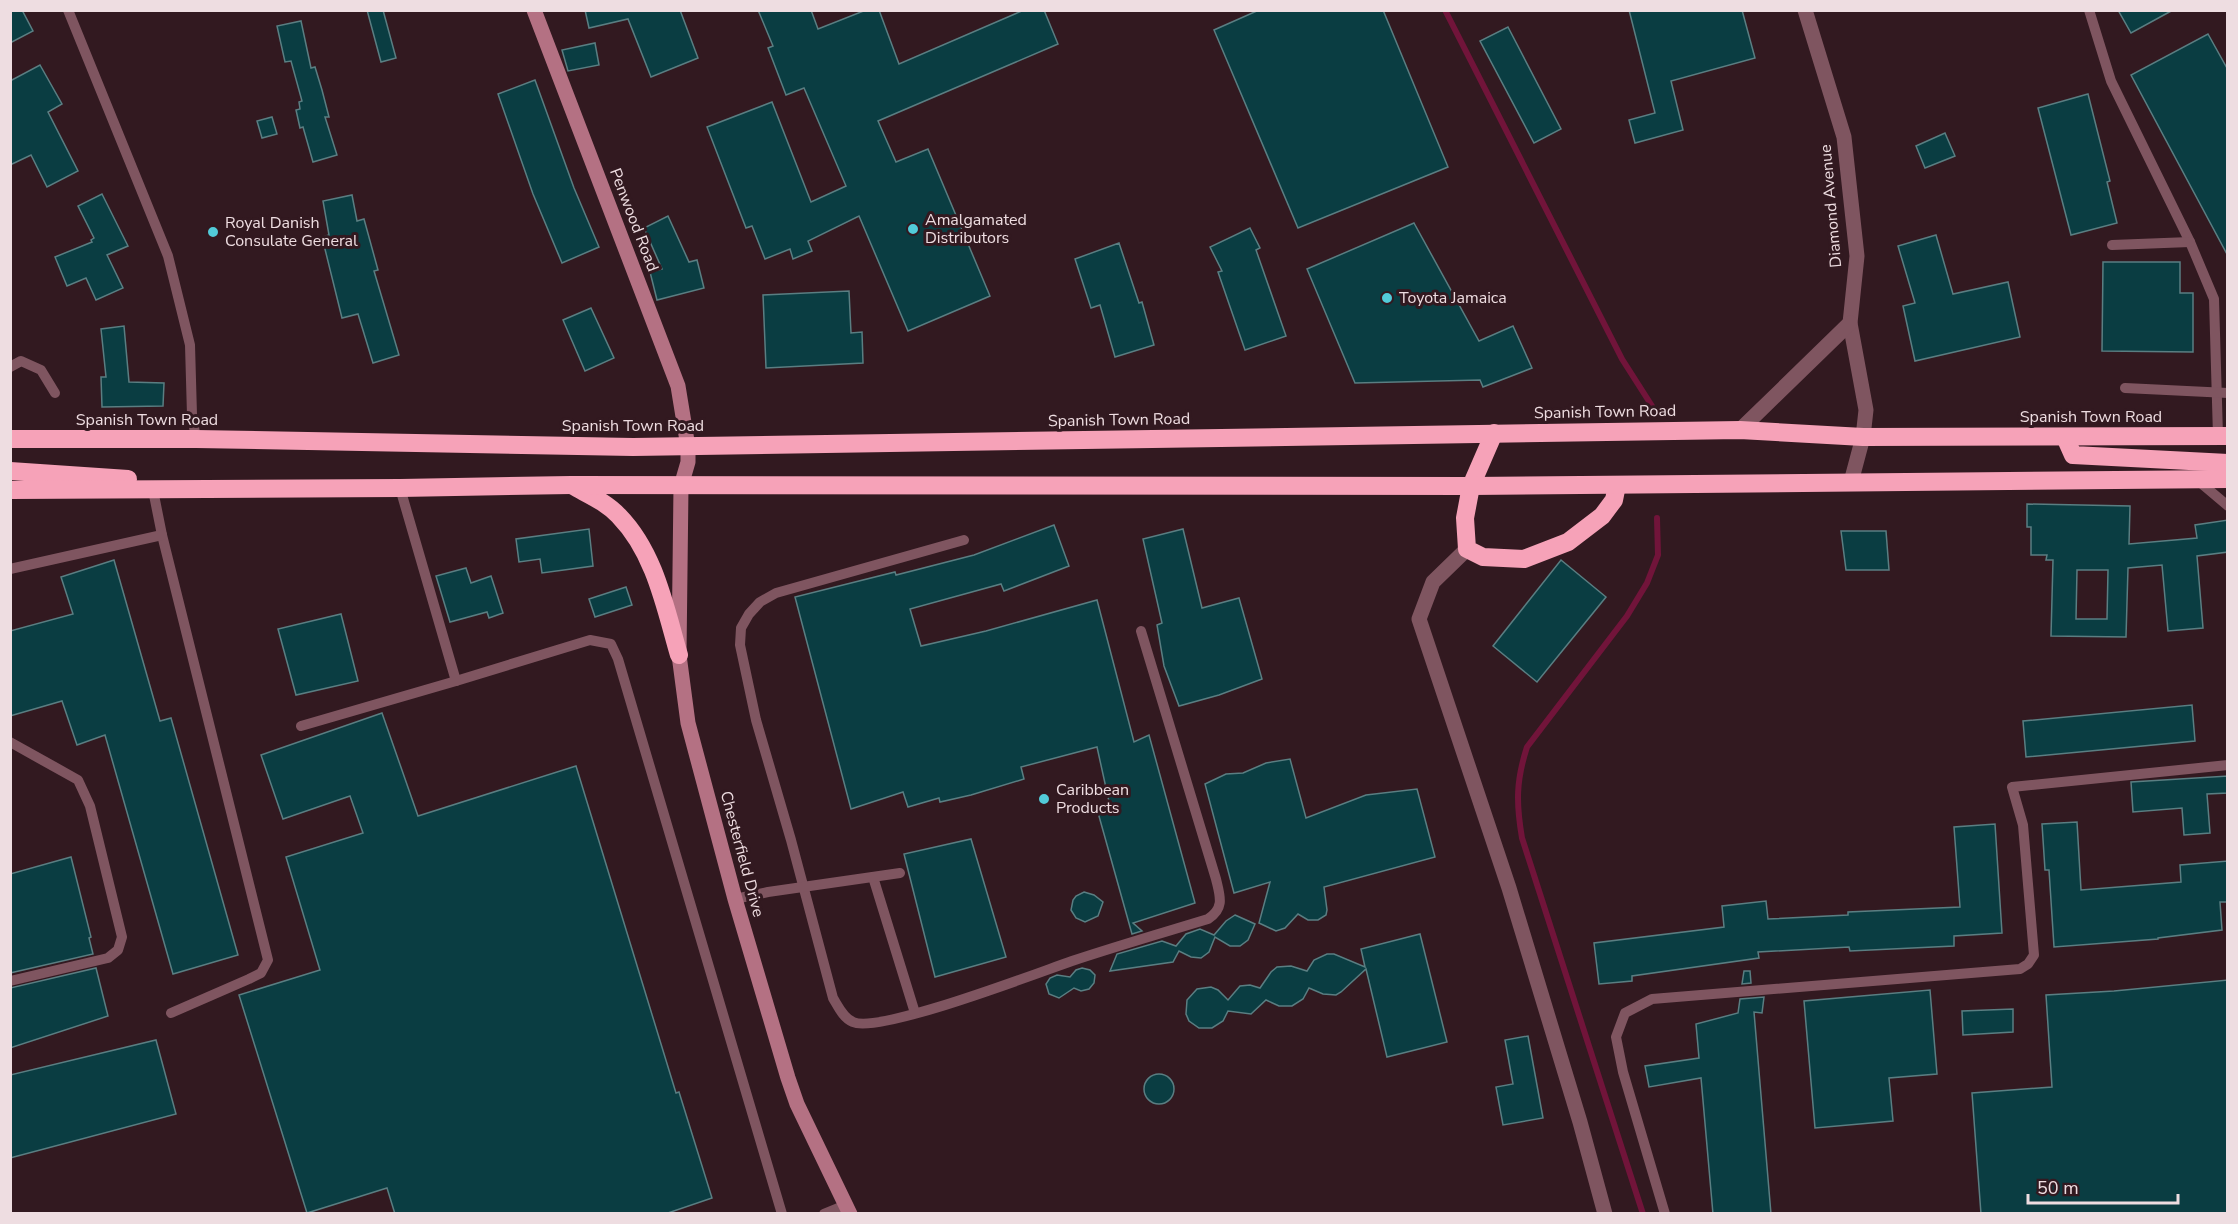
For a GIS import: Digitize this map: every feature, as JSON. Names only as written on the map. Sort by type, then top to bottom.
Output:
[{"type":"highway","name":"Spanish Town Road","points":[[11,437],[688,447],[1740,430],[1863,437],[2223,436]]},
{"type":"highway","points":[[1494,433],[1471,486],[1465,519],[1467,549],[1483,557],[1524,559],[1568,542],[1602,516],[1614,500],[1617,485]]},
{"type":"highway","points":[[2064,436],[2073,454],[2228,463]]},
{"type":"highway","points":[[10,471],[140,479],[153,490]]},
{"type":"highway","points":[[10,490],[400,489],[571,485],[1471,486],[2228,479]]},
{"type":"highway","points":[[571,485],[603,502],[634,534],[655,577],[679,655]]},
{"type":"street","name":"Penwood Road","points":[[534,10],[678,386],[688,447],[688,462],[681,486]]},
{"type":"street","name":"Diamond Avenue","points":[[1805,10],[1844,137],[1857,256],[1850,323],[1866,410],[1863,437],[1851,482]]},
{"type":"street","points":[[1740,430],[1850,323]]},
{"type":"street","name":"Chesterfield Drive","points":[[681,486],[679,655],[688,723],[735,899],[797,1104],[848,1209]]},
{"type":"street","points":[[1467,549],[1433,582],[1419,619],[1509,888],[1580,1122],[1605,1214]]},
{"type":"lane","points":[[68,10],[168,256],[190,345],[192,415],[196,439]]},
{"type":"lane","points":[[2089,10],[2111,81],[2190,242],[2214,299],[2223,436]]},
{"type":"lane","points":[[2112,245],[2190,242]]},
{"type":"lane","points":[[10,367],[21,361],[41,370],[55,393]]},
{"type":"lane","points":[[2125,388],[2222,394]]},
{"type":"lane","points":[[2196,480],[2228,506]]},
{"type":"lane","points":[[400,489],[456,681]]},
{"type":"lane","points":[[153,490],[162,535],[268,960],[261,973],[249,980],[171,1013]]},
{"type":"lane","points":[[10,568],[162,535]]},
{"type":"lane","points":[[964,540],[776,593],[760,602],[741,628],[743,663],[753,710],[833,998],[843,1015],[854,1023],[873,1024],[915,1013],[1071,961],[1208,919],[1216,913],[1221,901],[1216,879],[1141,631]]},
{"type":"lane","points":[[301,726],[590,640],[611,644],[618,659],[782,1214]]},
{"type":"lane","points":[[10,742],[78,780],[90,806],[122,937],[118,950],[108,958],[10,981]]},
{"type":"lane","points":[[1665,1214],[1623,1072],[1616,1037],[1625,1013],[1652,999],[2020,969],[2028,964],[2034,955],[2023,825],[2012,787],[2228,765]]},
{"type":"lane","points":[[735,899],[900,873]]},
{"type":"lane","points":[[873,877],[915,1013]]},
{"type":"lane","points":[[824,1214],[848,1209]]},
{"type":"building","points":[[10,10],[22,10],[33,31],[10,43]]},
{"type":"building","points":[[367,10],[383,10],[396,58],[381,62]]},
{"type":"building","points":[[585,10],[680,10],[698,58],[651,77],[628,19],[589,28]]},
{"type":"building","points":[[758,10],[811,10],[818,29],[866,10],[879,10],[899,64],[1024,10],[1044,10],[1058,44],[878,121],[896,162],[928,149],[990,296],[908,331],[859,216],[808,241],[812,251],[793,259],[790,249],[765,259],[752,226],[746,228],[707,127],[772,102],[811,202],[846,186],[804,88],[786,95],[768,48],[773,46]]},
{"type":"building","points":[[1259,10],[1383,10],[1448,167],[1298,228],[1214,30]]},
{"type":"building","points":[[1629,10],[1742,10],[1755,58],[1671,81],[1683,130],[1635,143],[1629,120],[1655,113]]},
{"type":"building","points":[[2118,10],[2173,10],[2131,33]]},
{"type":"building","points":[[301,21],[311,68],[315,67],[322,90],[329,117],[325,117],[337,155],[313,162],[296,110],[300,109],[299,102],[302,101],[291,61],[285,62],[277,26]]},
{"type":"building","points":[[1508,27],[1561,129],[1534,143],[1480,41]]},
{"type":"building","points":[[2208,34],[2228,70],[2228,256],[2131,75]]},
{"type":"building","points":[[595,43],[599,65],[568,71],[562,50]]},
{"type":"building","points":[[40,65],[62,104],[48,112],[78,171],[47,187],[31,155],[10,165],[10,81]]},
{"type":"building","points":[[535,80],[574,188],[599,247],[562,263],[533,194],[498,94]]},
{"type":"building","points":[[2088,94],[2110,181],[2107,182],[2117,223],[2071,235],[2038,108]]},
{"type":"building","points":[[272,117],[277,134],[262,138],[257,121]]},
{"type":"building","points":[[1945,133],[1955,156],[1925,168],[1916,146]]},
{"type":"building","points":[[102,194],[128,246],[107,255],[123,288],[96,300],[86,278],[67,286],[55,257],[92,242],[94,238],[78,206]]},
{"type":"building","points":[[352,195],[357,221],[364,219],[378,270],[374,271],[399,355],[373,363],[358,314],[342,318],[322,237],[329,235],[323,201]]},
{"type":"building","points":[[668,216],[689,262],[697,260],[704,288],[657,300],[650,272],[662,269],[644,228]]},
{"type":"building","name":"Toyota Jamaica","points":[[1414,223],[1479,341],[1513,326],[1532,368],[1483,387],[1480,380],[1355,383],[1307,269]]},
{"type":"building","points":[[1250,228],[1260,248],[1256,250],[1286,336],[1245,350],[1218,272],[1222,271],[1210,247]]},
{"type":"building","points":[[1936,235],[1953,294],[2008,282],[2020,337],[1915,361],[1903,306],[1915,303],[1898,246]]},
{"type":"building","points":[[1119,243],[1139,303],[1142,302],[1154,345],[1115,357],[1100,305],[1091,308],[1075,259]]},
{"type":"building","points":[[2103,262],[2180,262],[2180,293],[2193,293],[2193,352],[2102,351]]},
{"type":"building","points":[[849,291],[851,333],[862,332],[863,363],[766,368],[763,295]]},
{"type":"building","points":[[591,308],[614,358],[585,371],[563,320]]},
{"type":"building","points":[[124,326],[129,382],[164,383],[163,406],[102,407],[101,377],[106,377],[101,329]]},
{"type":"building","points":[[2027,504],[2130,506],[2129,544],[2197,538],[2195,525],[2228,520],[2228,552],[2197,556],[2203,628],[2168,631],[2162,565],[2128,568],[2126,637],[2051,636],[2053,560],[2046,560],[2047,555],[2031,555],[2031,527],[2027,527]],"holes":[[[2077,570],[2108,570],[2107,619],[2076,619]]]},
{"type":"building","points":[[1054,525],[1069,566],[1004,591],[1001,584],[910,609],[921,646],[986,631],[1097,600],[1134,742],[1149,735],[1195,903],[1133,923],[1142,931],[1132,934],[1097,809],[1110,806],[1097,747],[1021,767],[1024,779],[971,795],[940,802],[939,798],[908,807],[903,792],[851,809],[795,597],[974,555]]},
{"type":"building","points":[[589,529],[593,566],[542,573],[540,559],[519,562],[516,539]]},
{"type":"building","points":[[1183,529],[1202,608],[1239,598],[1262,679],[1219,695],[1179,706],[1164,666],[1157,625],[1162,623],[1143,539]]},
{"type":"building","points":[[1841,531],[1886,531],[1889,570],[1846,570]]},
{"type":"building","points":[[114,560],[160,721],[171,718],[238,955],[173,974],[105,735],[77,745],[62,701],[10,716],[10,631],[73,614],[61,577]]},
{"type":"building","points":[[1561,560],[1606,597],[1537,682],[1493,646]]},
{"type":"building","points":[[466,568],[471,583],[491,576],[503,613],[489,618],[487,612],[450,622],[436,576]]},
{"type":"building","points":[[626,587],[632,605],[595,617],[589,599]]},
{"type":"building","points":[[341,614],[358,681],[296,695],[278,629]]},
{"type":"building","points":[[2192,705],[2195,741],[2026,757],[2023,721]]},
{"type":"building","points":[[382,713],[418,816],[576,766],[676,1093],[679,1092],[712,1198],[665,1214],[395,1214],[387,1188],[307,1213],[239,995],[320,970],[286,857],[363,833],[350,796],[283,819],[261,755]]},
{"type":"building","points":[[1290,759],[1306,818],[1366,795],[1417,789],[1435,857],[1324,887],[1327,910],[1326,915],[1318,920],[1308,920],[1298,914],[1285,928],[1276,931],[1259,923],[1270,882],[1234,893],[1205,784],[1226,774],[1243,773],[1266,763]]},
{"type":"building","points":[[2228,776],[2228,793],[2207,794],[2210,833],[2184,835],[2182,808],[2133,812],[2131,782]]},
{"type":"building","points":[[2077,822],[2081,890],[2181,882],[2180,865],[2228,861],[2228,902],[2220,902],[2222,930],[2158,939],[2054,947],[2049,870],[2045,870],[2042,824]]},
{"type":"building","points":[[1995,824],[2002,933],[1954,936],[1954,946],[1850,951],[1849,947],[1758,952],[1759,958],[1632,976],[1632,981],[1599,984],[1594,943],[1724,927],[1722,906],[1766,901],[1768,919],[1848,915],[1848,912],[1960,907],[1954,827]]},
{"type":"building","points":[[971,839],[1006,957],[935,977],[904,854]]},
{"type":"building","points":[[71,857],[91,937],[89,938],[93,954],[10,973],[10,874]]},
{"type":"building","points":[[1084,892],[1094,895],[1103,902],[1098,916],[1085,922],[1076,918],[1071,910],[1073,900]]},
{"type":"building","points":[[1235,915],[1255,924],[1248,940],[1240,946],[1230,946],[1215,937],[1209,952],[1201,958],[1191,957],[1179,951],[1173,962],[1110,971],[1117,954],[1162,941],[1176,946],[1186,934],[1200,929],[1214,935],[1226,921]]},
{"type":"building","points":[[1420,934],[1447,1042],[1387,1057],[1366,969],[1336,995],[1323,994],[1309,988],[1303,999],[1292,1006],[1279,1006],[1266,1000],[1251,1014],[1228,1011],[1223,1021],[1212,1028],[1199,1028],[1189,1021],[1186,1014],[1187,1000],[1197,989],[1211,987],[1218,990],[1228,1000],[1240,986],[1250,985],[1260,988],[1277,967],[1291,966],[1307,971],[1314,960],[1327,954],[1334,954],[1365,967],[1361,949]]},
{"type":"building","points":[[96,968],[108,1016],[10,1048],[10,988]]},
{"type":"building","points":[[1082,968],[1090,970],[1095,975],[1094,983],[1089,989],[1081,991],[1074,988],[1059,998],[1049,994],[1046,984],[1050,978],[1057,975],[1070,977],[1076,970]]},
{"type":"building","points":[[1744,971],[1750,971],[1751,983],[1742,984]]},
{"type":"building","points":[[2228,980],[2228,1214],[1981,1214],[1972,1093],[2052,1087],[2046,995]]},
{"type":"building","points":[[1930,990],[1937,1074],[1889,1078],[1893,1121],[1815,1128],[1804,1001]]},
{"type":"building","points":[[1764,997],[1762,1013],[1754,1012],[1771,1214],[1713,1214],[1701,1078],[1649,1087],[1645,1066],[1699,1058],[1696,1024],[1738,1013],[1740,999]]},
{"type":"building","points":[[2013,1009],[2013,1032],[1963,1035],[1962,1011]]},
{"type":"building","points":[[1528,1036],[1543,1118],[1503,1125],[1496,1087],[1513,1084],[1505,1040]]},
{"type":"building","points":[[156,1040],[176,1114],[10,1158],[10,1075]]},
{"type":"building","points":[[1159,1074],[1165,1075],[1173,1083],[1173,1095],[1165,1103],[1159,1104],[1153,1103],[1145,1095],[1144,1089],[1145,1083],[1153,1075]]},
{"type":"waterway","points":[[1445,10],[1622,359],[1653,411]]},
{"type":"waterway","points":[[1643,1214],[1522,838],[1518,792],[1527,747],[1627,616],[1647,583],[1658,555],[1657,518]]},
{"type":"place","name":"Amalgamated Distributors","points":[[913,229]]},
{"type":"place","name":"Royal Danish Consulate General","points":[[213,232]]},
{"type":"place","name":"Toyota Jamaica","points":[[1387,298]]},
{"type":"place","name":"Caribbean Products","points":[[1044,799]]}]
